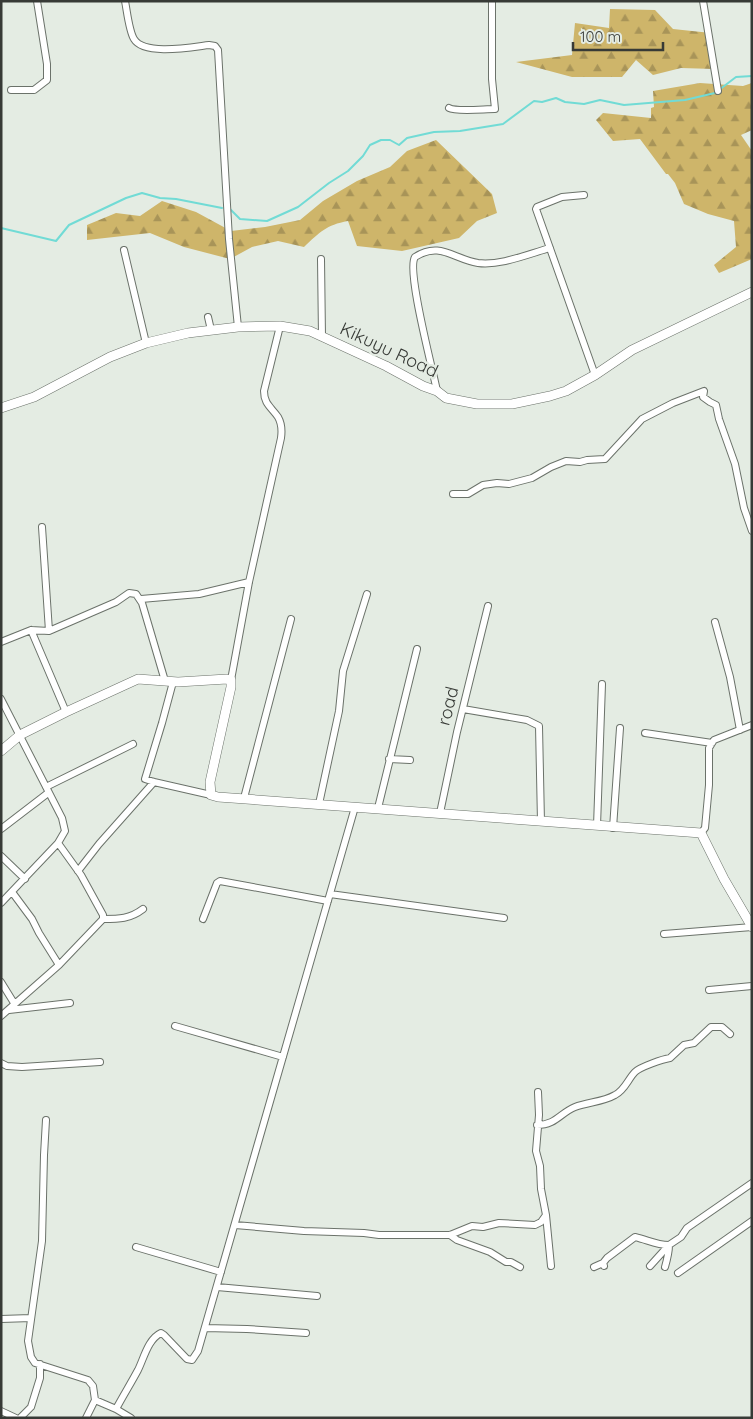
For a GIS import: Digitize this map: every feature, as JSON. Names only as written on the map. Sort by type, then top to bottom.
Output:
[{"type":"main road","name":"Kikuyu Road","points":[[1,408],[34,397],[110,357],[146,344],[211,330],[280,326],[302,329],[322,337],[438,391],[446,398],[477,404],[512,404],[566,391],[595,375],[632,350],[752,292]]},
{"type":"main road","points":[[1,751],[20,735],[138,679],[169,682],[231,680],[210,782],[211,795],[614,828],[701,833],[724,879],[752,927]]},
{"type":"street","points":[[11,90],[34,90],[47,80],[47,64],[37,1]]},
{"type":"street","points":[[125,1],[133,39],[139,45],[158,49],[215,46],[218,50],[229,239],[238,327]]},
{"type":"street","points":[[449,108],[454,111],[495,109],[492,79],[492,1]]},
{"type":"street","points":[[703,1],[718,91]]},
{"type":"street","points":[[584,195],[562,197],[536,209],[595,375]]},
{"type":"street","points":[[438,391],[415,286],[413,260],[415,256],[436,249],[474,262],[495,264],[550,248]]},
{"type":"street","points":[[124,250],[146,344]]},
{"type":"street","points":[[321,259],[322,337]]},
{"type":"street","points":[[208,317],[211,330]]},
{"type":"street","points":[[231,680],[281,438],[282,426],[264,399],[264,391],[280,326]]},
{"type":"street","points":[[453,494],[468,494],[483,485],[508,484],[532,478],[551,466],[566,461],[580,462],[605,459],[642,419],[673,403],[704,391],[703,397],[716,405],[752,531]]},
{"type":"street","points":[[42,527],[49,631]]},
{"type":"street","points":[[141,600],[199,594],[250,582]]},
{"type":"street","points":[[1,642],[31,630],[49,631],[116,602],[129,592],[136,594],[141,600],[169,682],[162,723],[144,777],[146,780],[211,795]]},
{"type":"street","points":[[319,804],[339,711],[343,671],[367,594]]},
{"type":"street","name":"road","points":[[440,813],[488,606]]},
{"type":"street","points":[[244,798],[291,619]]},
{"type":"street","points":[[715,622],[730,677],[740,730]]},
{"type":"street","points":[[31,630],[66,712]]},
{"type":"street","points":[[378,808],[417,649]]},
{"type":"street","points":[[597,826],[602,684]]},
{"type":"street","points":[[1,699],[66,827],[58,843],[1,903]]},
{"type":"street","points":[[463,709],[527,720],[539,726],[541,822]]},
{"type":"street","points":[[701,833],[705,828],[709,785],[709,748],[714,740],[752,725]]},
{"type":"street","points":[[614,828],[620,728]]},
{"type":"street","points":[[645,733],[712,743]]},
{"type":"street","points":[[1,829],[47,790],[133,744]]},
{"type":"street","points":[[389,759],[410,760]]},
{"type":"street","points":[[78,871],[154,782]]},
{"type":"street","points":[[116,1409],[138,1370],[145,1353],[157,1335],[164,1335],[188,1359],[192,1360],[198,1351],[355,807]]},
{"type":"street","points":[[58,843],[78,871],[103,915],[103,919]]},
{"type":"street","points":[[1,856],[25,879]]},
{"type":"street","points":[[203,919],[217,883],[220,881],[329,898],[504,918]]},
{"type":"street","points":[[12,892],[32,919],[59,965]]},
{"type":"street","points":[[1,1016],[59,965],[103,919],[125,919],[134,916],[143,909]]},
{"type":"street","points":[[664,934],[752,927]]},
{"type":"street","points":[[1,982],[14,1004]]},
{"type":"street","points":[[709,990],[752,986]]},
{"type":"street","points":[[9,1010],[70,1003]]},
{"type":"street","points":[[175,1026],[283,1057]]},
{"type":"street","points":[[538,1125],[550,1123],[574,1107],[589,1105],[615,1095],[626,1085],[636,1070],[670,1058],[684,1046],[694,1043],[711,1027],[722,1026],[730,1034]]},
{"type":"street","points":[[1,1062],[7,1066],[100,1062]]},
{"type":"street","points":[[538,1092],[539,1115],[536,1151],[540,1166],[540,1183],[552,1266]]},
{"type":"street","points":[[46,1120],[42,1241],[28,1341],[29,1352],[35,1363],[88,1380],[93,1386],[95,1400],[86,1418]]},
{"type":"street","points":[[650,1266],[669,1245],[681,1237],[687,1228],[752,1184]]},
{"type":"street","points":[[235,1225],[379,1235],[450,1235],[472,1226],[483,1227],[499,1223],[535,1225],[541,1222],[546,1215]]},
{"type":"street","points":[[678,1273],[752,1221]]},
{"type":"street","points":[[450,1235],[456,1240],[490,1252],[506,1262],[520,1267]]},
{"type":"street","points":[[594,1268],[604,1264],[635,1237],[659,1246],[669,1245]]},
{"type":"street","points":[[665,1267],[669,1245]]},
{"type":"street","points":[[136,1247],[221,1272]]},
{"type":"street","points":[[216,1287],[317,1296]]},
{"type":"street","points":[[1,1319],[31,1318]]},
{"type":"street","points":[[205,1328],[306,1333]]},
{"type":"street","points":[[20,1418],[31,1407],[40,1378],[40,1364]]},
{"type":"street","points":[[95,1400],[131,1418]]},
{"type":"street","points":[[1,1411],[16,1418]]},
{"type":"green space","points":[[610,9],[655,10],[673,29],[711,33],[714,69],[681,68],[653,75],[636,60],[622,77],[572,77],[516,62],[572,55],[575,23],[609,28]]},
{"type":"green space","points":[[700,83],[743,86],[752,83],[752,130],[741,135],[752,151],[752,259],[719,273],[714,265],[736,247],[734,221],[708,214],[684,204],[675,183],[640,139],[613,141],[596,120],[603,113],[651,118],[651,108],[654,107],[653,91]]},
{"type":"green space","points":[[436,140],[492,194],[497,213],[477,221],[459,238],[402,251],[357,246],[348,221],[324,230],[304,247],[278,241],[252,247],[230,259],[184,247],[150,233],[87,240],[87,225],[116,213],[140,216],[162,201],[196,212],[231,231],[300,220],[323,201],[357,181],[390,167],[407,151]]},
{"type":"waterway","points":[[230,209],[240,219],[267,221],[298,207],[348,171],[363,156],[370,145],[381,140],[390,140],[399,145],[407,138],[434,132],[460,131],[503,124],[534,101],[542,102],[556,98],[565,102],[584,104],[600,100],[624,105],[685,100],[715,93],[736,77],[752,76]]},
{"type":"waterway","points":[[1,228],[56,241],[69,225],[126,198],[142,193],[160,198],[176,199],[222,208]]}]
